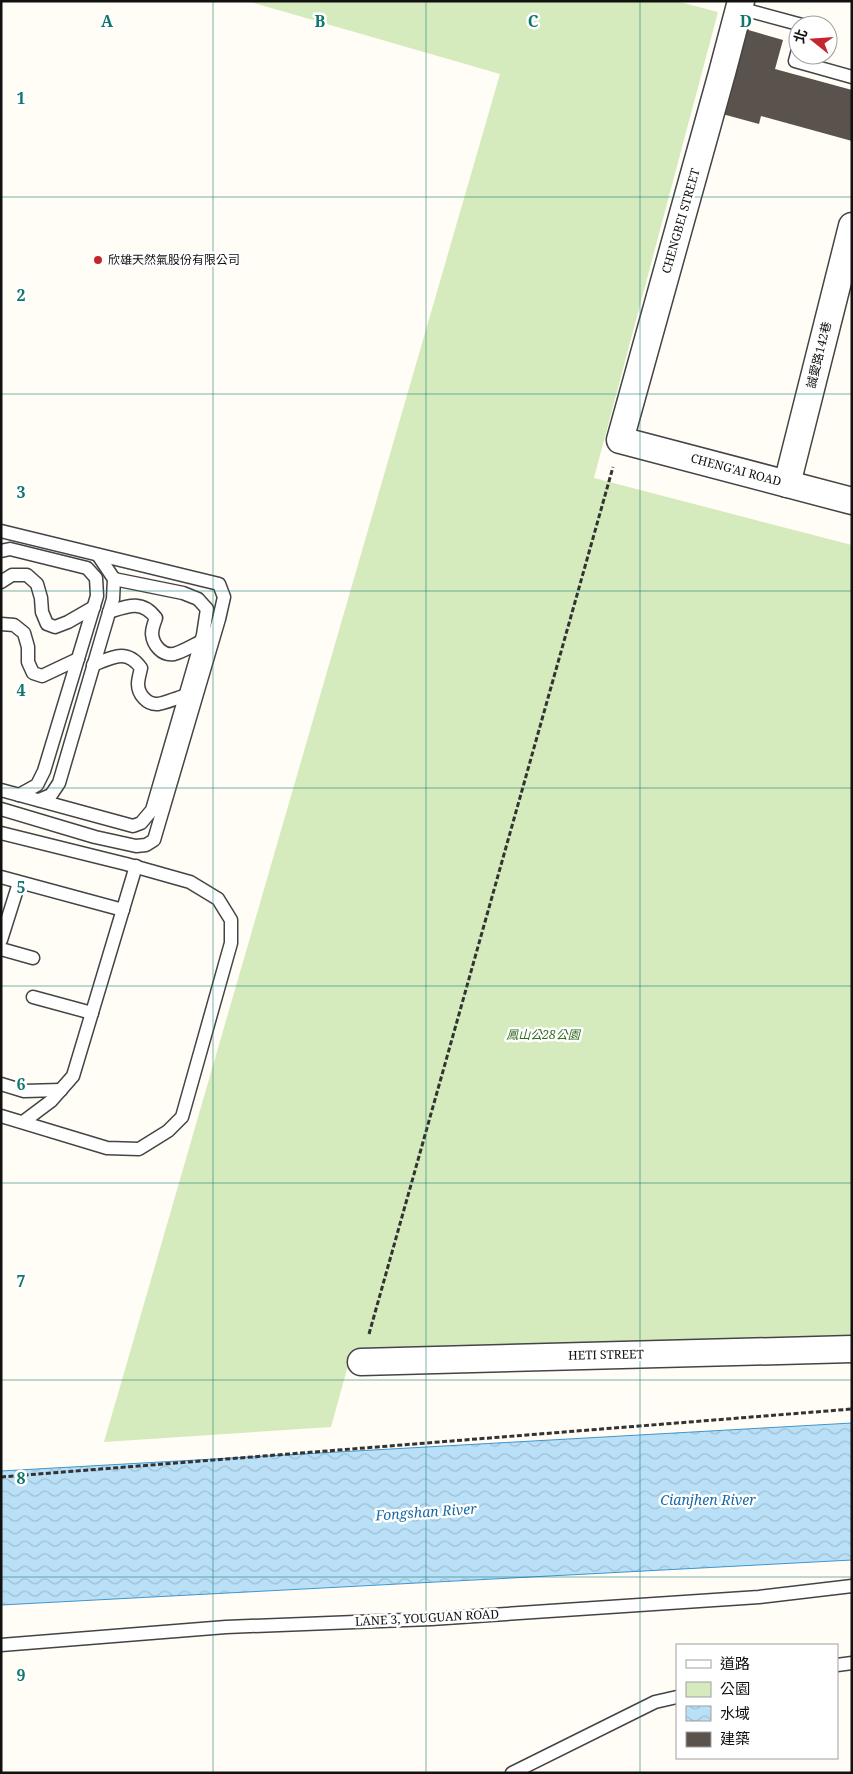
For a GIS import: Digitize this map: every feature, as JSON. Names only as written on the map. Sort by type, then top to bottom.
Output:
[{"type":"street","name":"CHENGBEI STREET","points":[[620,440],[740,5]]},
{"type":"street","name":"誠愛路142巷","points":[[787,484],[852,226]]},
{"type":"street","name":"CHENG'AI ROAD","points":[[620,440],[852,501]]},
{"type":"street","name":"HETI STREET","points":[[361,1362],[852,1349]]},
{"type":"lane","points":[[740,5],[788,20]]},
{"type":"lane","points":[[809,65],[852,77]]},
{"type":"lane","points":[[1,531],[218,584],[224,597],[219,619],[154,840],[146,845],[136,846],[95,837],[8,811],[5,834],[136,866],[190,882],[218,899],[231,920],[231,943],[182,1117],[168,1131],[139,1149],[107,1148],[1,1116]]},
{"type":"lane","points":[[4,549],[87,568],[96,578],[97,596],[44,771],[37,784],[19,795]]},
{"type":"lane","points":[[39,800],[51,795],[59,783],[113,599],[114,579],[98,555]]},
{"type":"lane","points":[[1,582],[12,575],[27,575],[37,584],[42,612],[47,624],[55,627],[94,607]]},
{"type":"lane","points":[[1,790],[133,826],[141,823],[152,810],[200,642],[207,609],[198,599],[183,592],[114,579]]},
{"type":"lane","points":[[109,612],[129,605],[150,610],[156,618],[152,632],[153,638],[157,647],[164,653],[174,654],[200,642]]},
{"type":"lane","points":[[1,624],[14,624],[24,633],[28,647],[28,662],[33,673],[42,676],[78,659]]},
{"type":"lane","points":[[94,666],[115,656],[124,656],[136,660],[141,668],[138,688],[142,697],[150,704],[159,704],[184,696]]},
{"type":"lane","points":[[23,1122],[51,1101],[73,1076],[136,866]]},
{"type":"lane","points":[[1,877],[123,910]]},
{"type":"lane","points":[[1,940],[19,883]]},
{"type":"lane","points":[[1,949],[33,958]]},
{"type":"lane","points":[[32,997],[92,1013]]},
{"type":"lane","points":[[1,1084],[24,1091],[61,1090]]},
{"type":"lane","name":"LANE 3, YOUGUAN ROAD","points":[[1,1645],[226,1627],[431,1619],[759,1597],[852,1586]]},
{"type":"lane","points":[[838,1665],[852,1663]]},
{"type":"lane","points":[[512,1773],[655,1702],[676,1697]]},
{"type":"path","points":[[361,1362],[620,440]]},
{"type":"path","points":[[1,1477],[852,1409]]},
{"type":"green space","name":"鳳山公28公園","points":[[247,1],[676,1],[718,12],[594,478],[852,545],[852,1335],[352,1351],[331,1427],[104,1442],[500,74]]},
{"type":"water","name":"Cianjhen River","points":[[852,1423],[852,1560],[1,1605],[1,1471]]},
{"type":"building","points":[[738,27],[783,40],[775,69],[852,90],[852,141],[761,116],[759,124],[715,112]]},
{"type":"place","name":"欣雄天然氣股份有限公司","points":[[98,260]]},
{"type":"water label","name":"Fongshan River","points":[[426,1512]]}]
